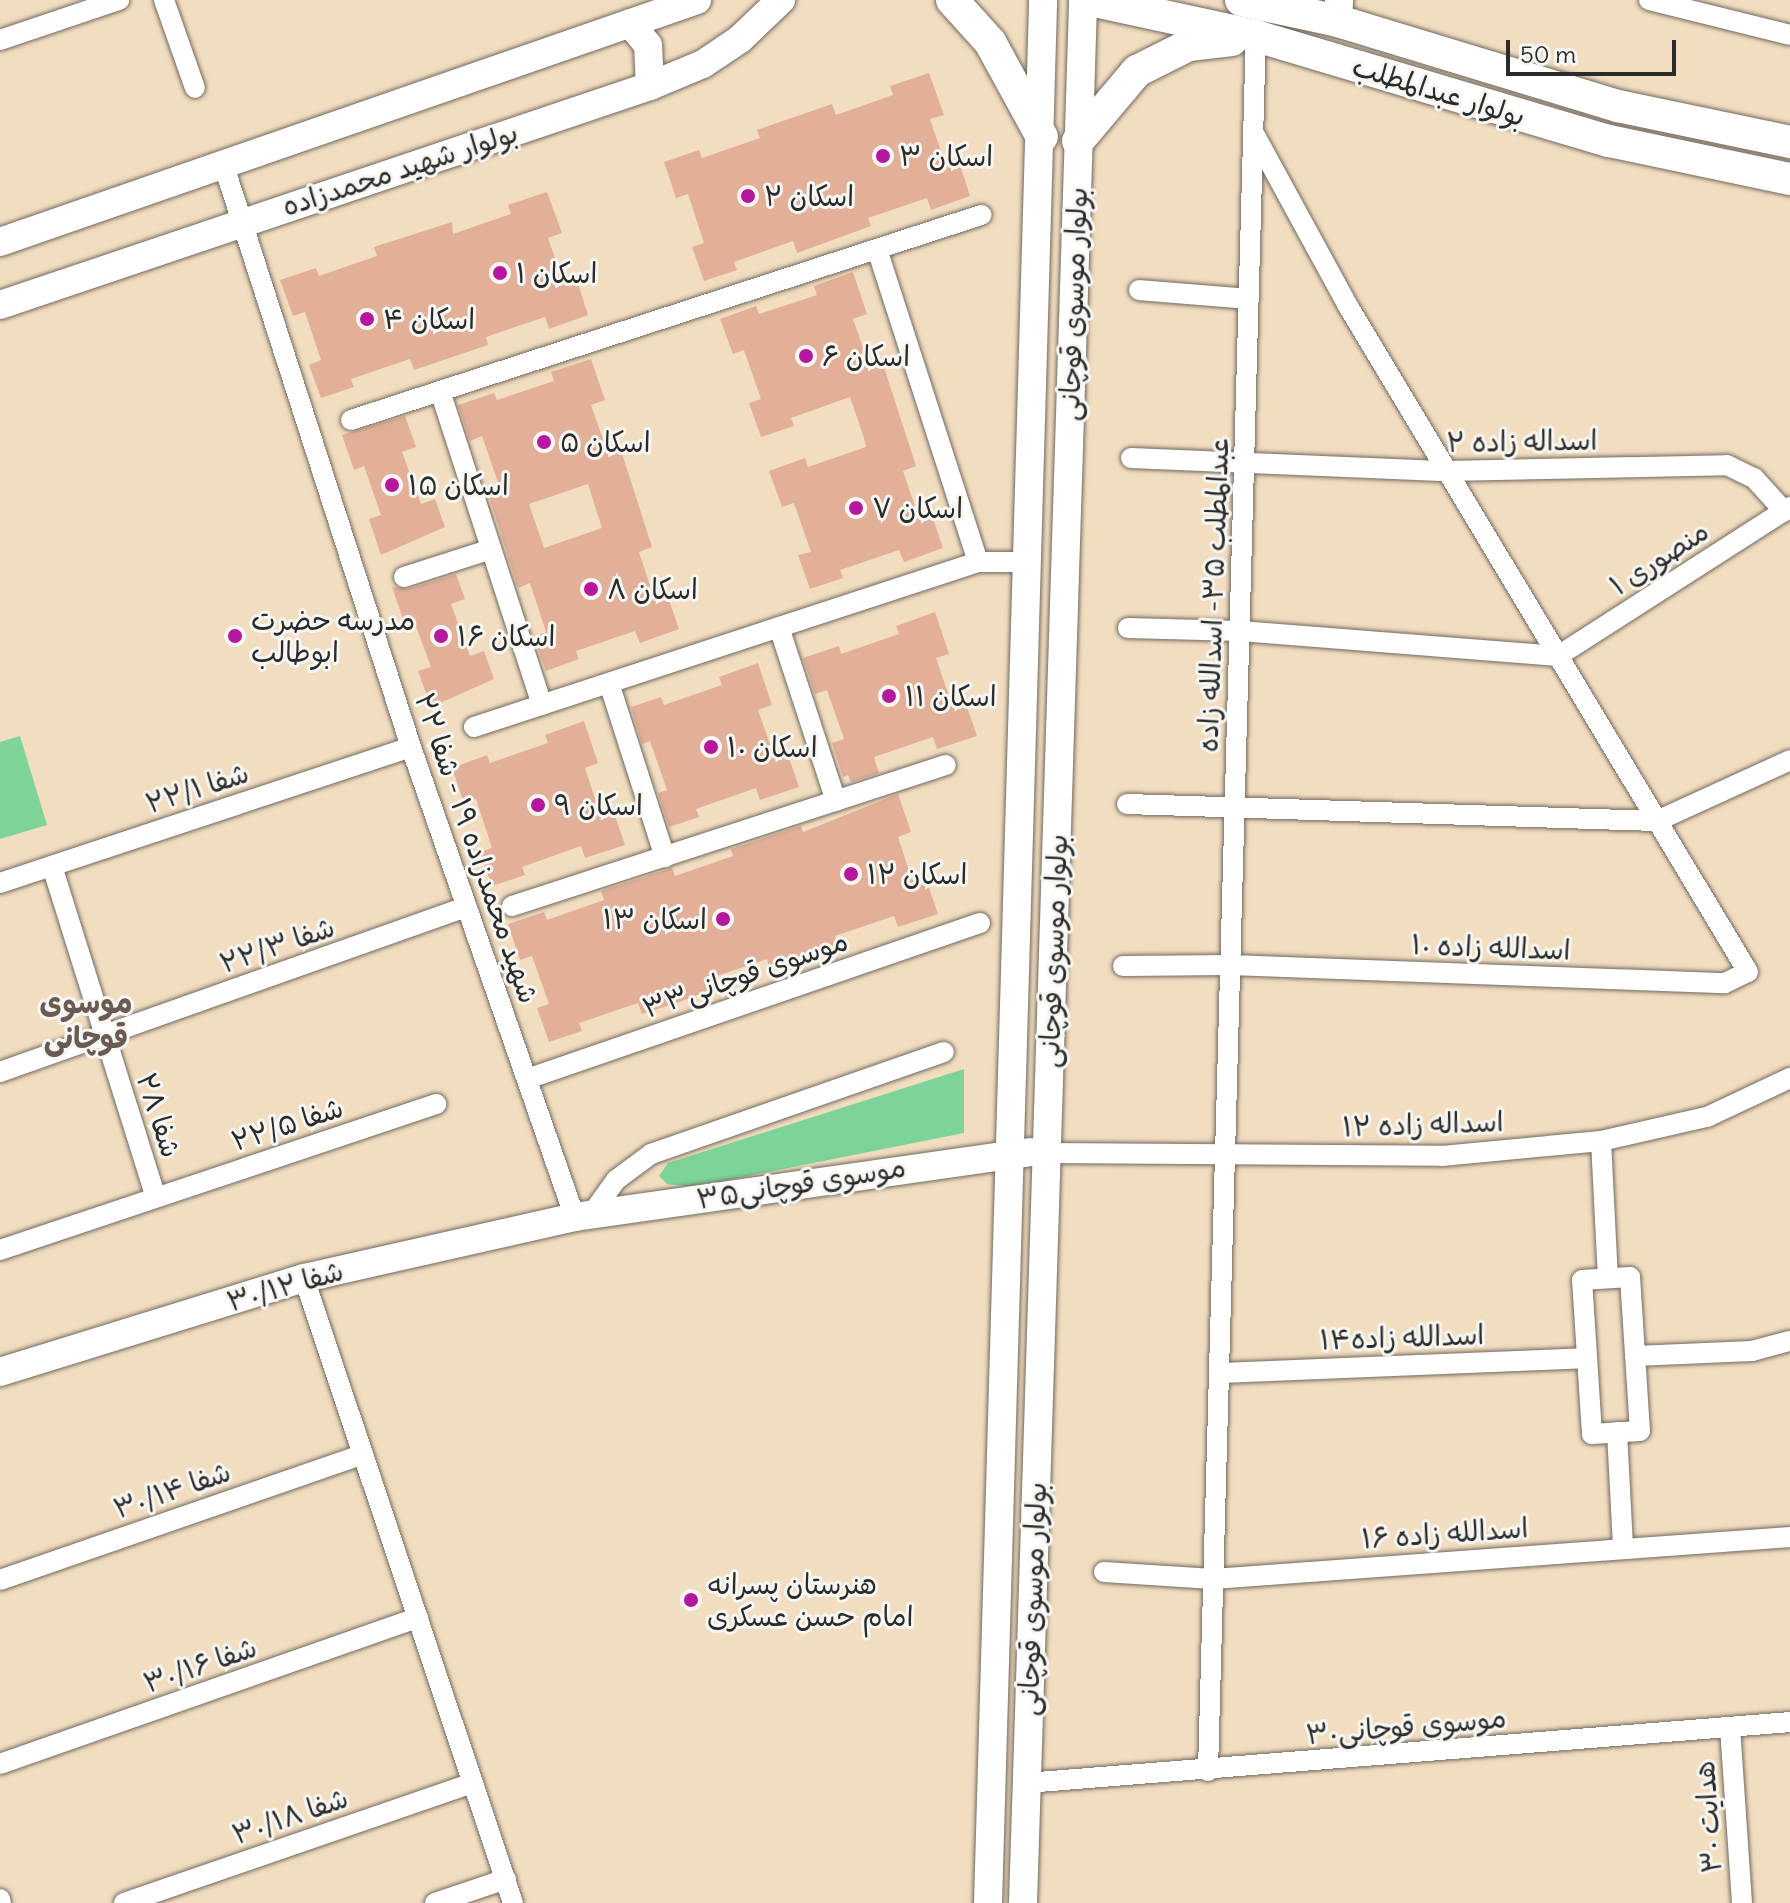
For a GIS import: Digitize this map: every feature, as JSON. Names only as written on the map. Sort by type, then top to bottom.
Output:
[{"type":"main road","points":[[952,0],[990,42],[1042,137]]},
{"type":"main road","name":"بولوار عبدالمطلب","points":[[1090,0],[1256,36],[1609,141],[1790,179]]},
{"type":"main road","name":"بولوار عبدالمطلب","points":[[1249,1],[1339,10],[1618,106],[1790,142]]},
{"type":"main road","points":[[1078,141],[1137,71],[1189,45],[1256,36]]},
{"type":"street","points":[[0,40],[119,0]]},
{"type":"street","points":[[164,0],[195,88]]},
{"type":"street","name":"بولوار شهید محمدزاده","points":[[0,242],[697,0]]},
{"type":"street","name":"بولوار شهید محمدزاده","points":[[0,305],[650,86],[703,64],[740,39],[781,0]]},
{"type":"street","name":"بولوار موسوی قوچانی","points":[[988,1903],[1042,137],[1043,0]]},
{"type":"street","name":"بولوار موسوی قوچانی","points":[[1023,1903],[1083,0]]},
{"type":"street","points":[[1649,0],[1790,35]]},
{"type":"street","points":[[630,23],[648,45],[650,86]]},
{"type":"street","name":"عبدالمطلب ۳۵- اسدالله زاده","points":[[1208,1771],[1256,36]]},
{"type":"street","points":[[1253,132],[1348,306],[1657,821]]},
{"type":"street","name":"شهید محمدزاده ۱۹ - شفا ۲۲","points":[[224,166],[411,747],[527,1079],[583,1216]]},
{"type":"street","points":[[351,420],[981,215]]},
{"type":"street","points":[[877,249],[978,562]]},
{"type":"street","points":[[1139,290],[1249,299]]},
{"type":"street","points":[[1036,320],[1073,324]]},
{"type":"street","points":[[440,391],[542,705]]},
{"type":"street","name":"اسداله زاده ۲","points":[[1131,458],[1447,471],[1727,465],[1754,478],[1787,509]]},
{"type":"street","name":"منصوری ۱","points":[[1558,656],[1787,509]]},
{"type":"street","points":[[404,577],[491,549]]},
{"type":"street","points":[[474,727],[978,562],[1029,562]]},
{"type":"street","points":[[779,627],[836,801]]},
{"type":"street","points":[[1128,628],[1240,631],[1558,656]]},
{"type":"street","points":[[609,683],[665,857]]},
{"type":"street","name":"۲۲/۱ شفا","points":[[0,883],[411,747]]},
{"type":"street","points":[[1127,804],[1235,804],[1657,821],[1790,760]]},
{"type":"street","points":[[512,906],[946,765]]},
{"type":"street","name":"اسدالله زاده ۱۰","points":[[1123,966],[1230,965],[1725,983],[1748,972],[1657,821]]},
{"type":"street","name":"شفا ۲۸","points":[[52,866],[156,1197]]},
{"type":"street","name":"شفا ۲۲/۳","points":[[0,1072],[467,907]]},
{"type":"street","name":"موسوی قوچانی۳۳","points":[[527,1079],[980,923]]},
{"type":"street","name":"موسوی قوچانی۳۵","points":[[583,1216],[616,1180],[651,1154],[944,1052]]},
{"type":"street","name":"اسداله زاده ۱۲","points":[[1047,1153],[1442,1156],[1601,1141],[1707,1117],[1790,1078]]},
{"type":"street","name":"شفا ۲۲/۵","points":[[0,1250],[436,1104]]},
{"type":"street","points":[[1601,1141],[1608,1278]]},
{"type":"street","name":"موسوی قوچانی۳۵","points":[[583,1216],[1011,1151],[1047,1153]]},
{"type":"street","name":"شفا ۳۰/۱۲","points":[[0,1372],[304,1278],[583,1216]]},
{"type":"street","points":[[1630,1277],[1635,1356],[1640,1431],[1592,1434],[1582,1280],[1630,1277]]},
{"type":"street","points":[[304,1278],[513,1903]]},
{"type":"street","points":[[1635,1356],[1752,1351],[1790,1341]]},
{"type":"street","name":"اسدالله زاده۱۴","points":[[1219,1373],[1587,1358]]},
{"type":"street","points":[[1617,1432],[1623,1547]]},
{"type":"street","name":"شفا ۳۰/۱۴","points":[[0,1580],[363,1454]]},
{"type":"street","name":"اسدالله زاده ۱۶","points":[[1104,1572],[1213,1579],[1790,1537]]},
{"type":"street","name":"شفا ۳۰/۱۶","points":[[0,1764],[418,1618]]},
{"type":"street","name":"موسوی قوچانی۳۰","points":[[1026,1783],[1208,1771],[1789,1722]]},
{"type":"street","name":"هدایت ۳۰","points":[[1730,1727],[1742,1903]]},
{"type":"street","name":"شفا ۳۰/۱۸","points":[[124,1903],[473,1783]]},
{"type":"street","points":[[435,1903],[506,1879]]},
{"type":"green space","points":[[20,736],[47,825],[0,839],[0,742]]},
{"type":"green space","points":[[964,1069],[964,1133],[693,1187],[667,1184],[659,1176],[668,1163]]},
{"type":"building","points":[[929,73],[944,115],[930,119],[945,163],[958,158],[970,196],[931,210],[927,198],[868,218],[871,226],[797,253],[793,241],[734,262],[737,270],[704,281],[692,247],[704,243],[688,194],[676,198],[664,162],[699,150],[702,158],[760,138],[757,130],[832,104],[836,115],[893,95],[890,86]]},
{"type":"building","points":[[547,192],[562,233],[548,238],[563,281],[576,277],[588,315],[549,329],[545,317],[486,337],[488,345],[414,370],[410,359],[351,379],[354,387],[321,398],[309,365],[321,360],[305,312],[293,316],[280,280],[316,268],[319,276],[377,256],[374,247],[452,222],[453,234],[511,214],[508,205]]},
{"type":"building","points":[[853,272],[867,314],[853,319],[868,362],[881,358],[916,466],[903,471],[918,515],[930,510],[943,548],[904,562],[899,550],[840,570],[843,578],[810,589],[798,555],[811,552],[794,503],[782,507],[769,471],[805,458],[808,467],[866,447],[864,438],[850,397],[791,418],[794,426],[761,437],[749,403],[761,399],[744,350],[733,354],[720,319],[756,306],[759,314],[817,295],[814,286]]},
{"type":"building","points":[[591,359],[605,400],[591,405],[606,448],[619,444],[652,547],[639,552],[653,595],[666,591],[679,629],[640,643],[635,631],[576,651],[579,659],[546,671],[534,637],[546,632],[530,583],[518,588],[487,490],[499,485],[482,436],[470,441],[458,405],[494,393],[497,400],[554,381],[551,372]],"holes":[[[588,484],[602,528],[544,548],[529,504]]]},
{"type":"building","name":"اسکان ۱۵","points":[[405,416],[416,447],[402,452],[421,504],[435,499],[445,527],[381,555],[369,519],[381,515],[364,466],[354,470],[342,435]]},
{"type":"building","name":"اسکان ۱۶","points":[[456,574],[465,599],[451,604],[470,656],[484,651],[494,679],[431,707],[418,671],[431,667],[413,618],[404,622],[392,587],[408,589]]},
{"type":"building","name":"اسکان ۱۱","points":[[935,612],[949,654],[936,658],[951,702],[964,698],[977,736],[937,749],[933,737],[874,757],[879,773],[851,782],[848,775],[843,777],[832,743],[844,739],[827,690],[815,694],[803,658],[839,646],[841,654],[899,634],[896,626]]},
{"type":"building","name":"اسکان ۱۰","points":[[758,663],[772,705],[758,710],[773,753],[786,749],[799,787],[760,800],[756,788],[696,809],[699,817],[669,827],[658,793],[667,790],[650,741],[642,744],[631,707],[661,697],[664,705],[722,685],[719,677]]},
{"type":"building","name":"اسکان ۹","points":[[584,721],[598,763],[585,768],[599,811],[612,807],[625,845],[585,858],[581,846],[522,867],[525,875],[492,886],[480,852],[492,848],[476,799],[464,803],[452,768],[487,755],[490,763],[548,743],[545,735]]},
{"type":"building","points":[[898,794],[911,832],[898,837],[912,880],[925,876],[938,914],[898,927],[894,916],[835,936],[838,944],[769,968],[767,959],[708,979],[712,990],[682,1001],[642,1014],[638,1003],[579,1023],[582,1031],[549,1042],[537,1008],[549,1004],[532,956],[520,960],[508,924],[544,912],[547,920],[604,900],[601,891],[672,868],[675,876],[733,856],[731,849],[801,826],[803,832]]},
{"type":"place","name":"اسکان ۳","points":[[883,156]]},
{"type":"place","name":"اسکان ۲","points":[[748,196]]},
{"type":"place","name":"اسکان ۱","points":[[500,273]]},
{"type":"place","name":"اسکان ۴","points":[[367,319]]},
{"type":"place","name":"اسکان ۶","points":[[806,356]]},
{"type":"place","name":"اسکان ۵","points":[[544,442]]},
{"type":"place","name":"اسکان ۱۵","points":[[392,485]]},
{"type":"place","name":"اسکان ۷","points":[[856,508]]},
{"type":"place","name":"اسکان ۸","points":[[591,589]]},
{"type":"place","name":"مدرسه حضرت ابوطالب","points":[[235,636]]},
{"type":"place","name":"اسکان ۱۶","points":[[441,636]]},
{"type":"place","name":"اسکان ۱۱","points":[[889,696]]},
{"type":"place","name":"اسکان ۱۰","points":[[711,747]]},
{"type":"place","name":"اسکان ۹","points":[[538,805]]},
{"type":"place","name":"اسکان ۱۲","points":[[851,874]]},
{"type":"place","name":"اسکان ۱۳","points":[[723,919]]},
{"type":"place","name":"هنرستان پسرانه امام حسن عسکری","points":[[691,1600]]},
{"type":"district","name":"موسوی قوچانی","points":[[86,1019]]}]
